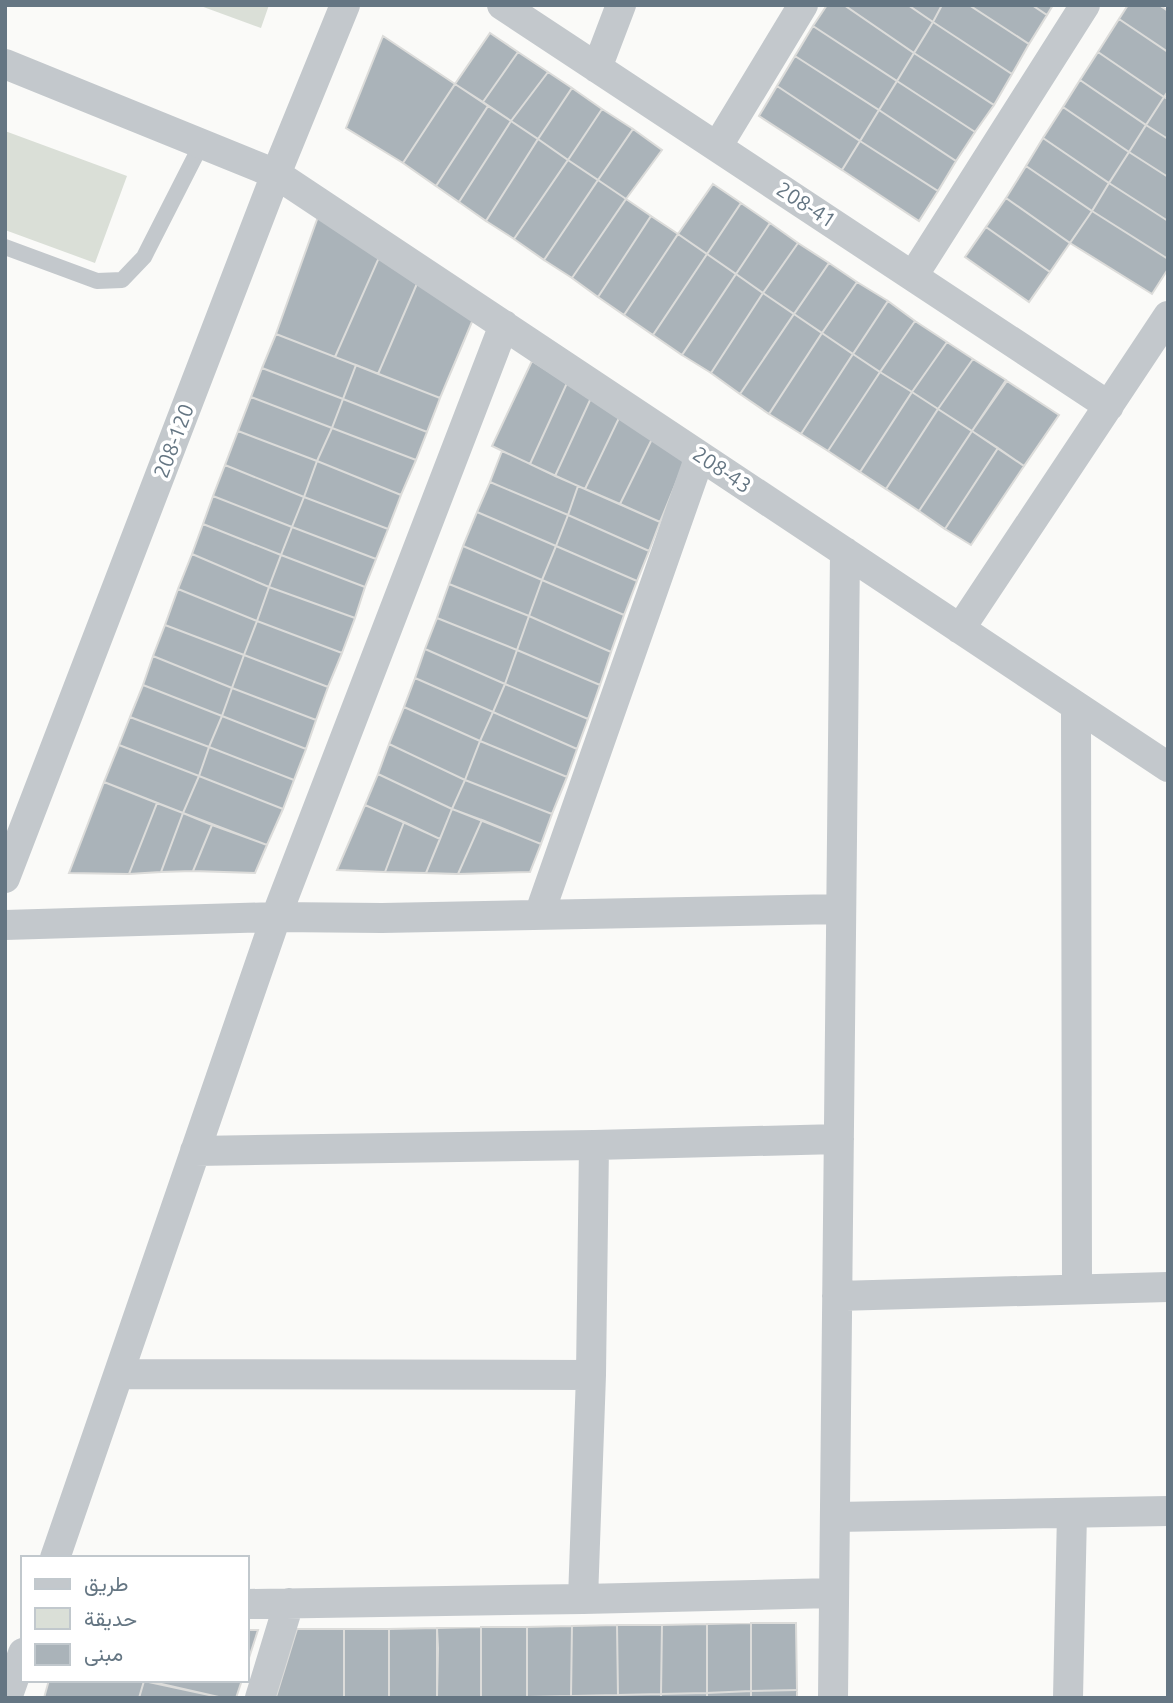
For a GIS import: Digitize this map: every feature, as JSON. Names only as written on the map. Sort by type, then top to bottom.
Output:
[{"type":"street","name":"208-120","points":[[5,878],[276,174],[345,5]]},
{"type":"street","name":"208-41","points":[[502,5],[1109,405]]},
{"type":"street","points":[[597,68],[621,5]]},
{"type":"street","points":[[717,147],[803,5]]},
{"type":"street","points":[[913,276],[1085,5]]},
{"type":"street","name":"208-43","points":[[5,64],[276,174],[1168,767]]},
{"type":"street","points":[[960,629],[1168,316]]},
{"type":"street","points":[[56,1556],[276,917],[504,325]]},
{"type":"street","points":[[539,915],[700,456]]},
{"type":"street","points":[[833,1698],[845,552]]},
{"type":"street","points":[[1076,706],[1077,1289]]},
{"type":"street","points":[[5,925],[276,917],[382,918],[841,909]]},
{"type":"street","points":[[195,1151],[839,1139]]},
{"type":"street","points":[[583,1599],[591,1375],[594,1145]]},
{"type":"street","points":[[837,1296],[1168,1287]]},
{"type":"street","points":[[119,1374],[591,1375]]},
{"type":"street","points":[[835,1517],[1168,1511]]},
{"type":"street","points":[[1068,1698],[1072,1513]]},
{"type":"street","points":[[248,1604],[834,1593]]},
{"type":"street","points":[[260,1698],[289,1603]]},
{"type":"street","points":[[7,1698],[21,1659]]},
{"type":"lane","points":[[5,247],[97,281],[122,280],[144,257],[202,144]]},
{"type":"green space","points":[[198,5],[269,5],[261,28]]},
{"type":"green space","points":[[5,131],[127,176],[95,263],[5,230]]},
{"type":"building","points":[[827,5],[844,5],[914,53],[897,81],[813,26]]},
{"type":"building","points":[[844,5],[908,5],[933,22],[914,53]]},
{"type":"building","points":[[908,5],[942,5],[933,22]]},
{"type":"building","points":[[942,5],[969,5],[1029,44],[1012,74],[933,22]]},
{"type":"building","points":[[969,5],[1032,5],[1047,15],[1029,44]]},
{"type":"building","points":[[1032,5],[1053,5],[1047,15]]},
{"type":"building","points":[[1128,5],[1159,5],[1168,11],[1168,52],[1119,19]]},
{"type":"building","points":[[1119,19],[1168,52],[1168,91],[1164,97],[1098,52]]},
{"type":"building","points":[[933,22],[1012,74],[994,105],[914,53]]},
{"type":"building","points":[[813,26],[897,81],[879,110],[795,56]]},
{"type":"building","points":[[490,33],[518,52],[483,102],[455,84]]},
{"type":"building","points":[[383,36],[455,84],[403,163],[346,128]]},
{"type":"building","points":[[518,52],[548,72],[511,121],[483,102]]},
{"type":"building","points":[[1098,52],[1164,97],[1146,125],[1080,80]]},
{"type":"building","points":[[914,53],[994,105],[975,132],[897,81]]},
{"type":"building","points":[[795,56],[879,110],[860,141],[777,86]]},
{"type":"building","points":[[548,72],[572,88],[538,139],[511,121]]},
{"type":"building","points":[[1080,80],[1146,125],[1129,152],[1063,107]]},
{"type":"building","points":[[897,81],[975,132],[956,161],[879,110]]},
{"type":"building","points":[[455,84],[488,106],[436,186],[403,163]]},
{"type":"building","points":[[777,86],[860,141],[842,170],[759,116]]},
{"type":"building","points":[[572,88],[602,109],[568,160],[538,139]]},
{"type":"building","points":[[1164,97],[1168,99],[1168,139],[1146,125]]},
{"type":"building","points":[[488,106],[511,121],[459,202],[436,186]]},
{"type":"building","points":[[1063,107],[1129,152],[1109,183],[1043,138]]},
{"type":"building","points":[[602,109],[633,129],[598,180],[568,160]]},
{"type":"building","points":[[879,110],[956,161],[938,191],[860,141]]},
{"type":"building","points":[[511,121],[538,139],[486,221],[459,202]]},
{"type":"building","points":[[1146,125],[1168,139],[1168,177],[1129,152]]},
{"type":"building","points":[[633,129],[662,150],[626,199],[598,180]]},
{"type":"building","points":[[1043,138],[1109,183],[1092,211],[1026,166]]},
{"type":"building","points":[[538,139],[568,160],[514,239],[486,221]]},
{"type":"building","points":[[860,141],[938,191],[919,221],[842,170]]},
{"type":"building","points":[[1129,152],[1168,177],[1168,221],[1109,183]]},
{"type":"building","points":[[568,160],[598,180],[544,260],[514,239]]},
{"type":"building","points":[[1026,166],[1092,211],[1070,243],[1006,198]]},
{"type":"building","points":[[598,180],[626,199],[572,278],[544,260]]},
{"type":"building","points":[[1109,183],[1168,221],[1168,259],[1092,211]]},
{"type":"building","points":[[713,184],[741,203],[707,254],[678,234]]},
{"type":"building","points":[[1006,198],[1070,243],[1050,272],[986,227]]},
{"type":"building","points":[[626,199],[651,216],[598,297],[572,278]]},
{"type":"building","points":[[741,203],[770,223],[736,274],[707,254]]},
{"type":"building","points":[[1092,211],[1168,259],[1168,269],[1152,294],[1070,243]]},
{"type":"building","points":[[319,214],[381,253],[335,357],[276,334]]},
{"type":"building","points":[[651,216],[678,234],[624,315],[598,297]]},
{"type":"building","points":[[770,223],[798,243],[763,293],[736,274]]},
{"type":"building","points":[[986,227],[1050,272],[1029,302],[965,257]]},
{"type":"building","points":[[678,234],[707,254],[653,335],[624,315]]},
{"type":"building","points":[[798,243],[829,263],[794,314],[763,293]]},
{"type":"building","points":[[381,253],[419,279],[378,374],[335,357]]},
{"type":"building","points":[[707,254],[736,274],[682,355],[653,335]]},
{"type":"building","points":[[829,263],[857,282],[822,333],[794,314]]},
{"type":"building","points":[[736,274],[763,293],[711,373],[682,355]]},
{"type":"building","points":[[419,279],[474,317],[440,398],[378,374]]},
{"type":"building","points":[[857,282],[888,301],[853,354],[822,333]]},
{"type":"building","points":[[763,293],[794,314],[740,394],[711,373]]},
{"type":"building","points":[[888,301],[915,321],[880,372],[853,354]]},
{"type":"building","points":[[794,314],[822,333],[769,414],[740,394]]},
{"type":"building","points":[[915,321],[947,342],[912,392],[880,372]]},
{"type":"building","points":[[822,333],[853,354],[801,434],[769,414]]},
{"type":"building","points":[[276,334],[356,365],[343,399],[262,368]]},
{"type":"building","points":[[947,342],[973,359],[938,409],[912,392]]},
{"type":"building","points":[[853,354],[880,372],[828,451],[801,434]]},
{"type":"building","points":[[973,359],[1006,380],[972,431],[938,409]]},
{"type":"building","points":[[532,361],[567,383],[530,464],[492,446]]},
{"type":"building","points":[[356,365],[440,398],[427,432],[343,399]]},
{"type":"building","points":[[262,368],[343,399],[332,428],[251,397]]},
{"type":"building","points":[[880,372],[912,392],[860,472],[828,451]]},
{"type":"building","points":[[1007,381],[1059,415],[1024,466],[972,431]]},
{"type":"building","points":[[567,383],[591,398],[555,476],[530,464]]},
{"type":"building","points":[[912,392],[938,409],[886,489],[860,472]]},
{"type":"building","points":[[251,397],[332,428],[317,461],[238,431]]},
{"type":"building","points":[[591,398],[619,418],[585,489],[555,476]]},
{"type":"building","points":[[343,399],[427,432],[416,460],[332,428]]},
{"type":"building","points":[[938,409],[972,431],[919,511],[886,489]]},
{"type":"building","points":[[619,418],[652,439],[620,504],[585,489]]},
{"type":"building","points":[[332,428],[416,460],[401,495],[317,461]]},
{"type":"building","points":[[238,431],[317,461],[304,497],[225,465]]},
{"type":"building","points":[[972,431],[998,448],[945,529],[919,511]]},
{"type":"building","points":[[652,439],[685,461],[660,522],[620,504]]},
{"type":"building","points":[[998,448],[1024,466],[971,545],[945,529]]},
{"type":"building","points":[[502,451],[578,486],[568,515],[490,482]]},
{"type":"building","points":[[317,461],[401,495],[388,529],[304,497]]},
{"type":"building","points":[[225,465],[304,497],[292,527],[213,496]]},
{"type":"building","points":[[490,482],[568,515],[556,546],[477,512]]},
{"type":"building","points":[[578,486],[660,522],[649,551],[568,515]]},
{"type":"building","points":[[213,496],[292,527],[281,555],[203,524]]},
{"type":"building","points":[[304,497],[388,529],[376,559],[292,527]]},
{"type":"building","points":[[477,512],[556,546],[542,580],[463,546]]},
{"type":"building","points":[[568,515],[649,551],[637,581],[556,546]]},
{"type":"building","points":[[203,524],[281,555],[269,587],[192,554]]},
{"type":"building","points":[[292,527],[376,559],[365,587],[281,555]]},
{"type":"building","points":[[463,546],[542,580],[529,616],[449,584]]},
{"type":"building","points":[[556,546],[637,581],[624,615],[542,580]]},
{"type":"building","points":[[192,554],[269,587],[257,621],[178,589]]},
{"type":"building","points":[[281,555],[365,587],[355,618],[269,587]]},
{"type":"building","points":[[542,580],[624,615],[611,652],[529,616]]},
{"type":"building","points":[[449,584],[529,616],[517,650],[437,618]]},
{"type":"building","points":[[269,587],[355,618],[342,653],[257,621]]},
{"type":"building","points":[[178,589],[257,621],[244,655],[165,625]]},
{"type":"building","points":[[529,616],[611,652],[600,685],[517,650]]},
{"type":"building","points":[[437,618],[517,650],[505,684],[425,649]]},
{"type":"building","points":[[257,621],[342,653],[328,687],[244,655]]},
{"type":"building","points":[[165,625],[244,655],[232,688],[153,656]]},
{"type":"building","points":[[425,649],[505,684],[493,712],[415,678]]},
{"type":"building","points":[[517,650],[600,685],[588,719],[505,684]]},
{"type":"building","points":[[244,655],[328,687],[316,720],[232,688]]},
{"type":"building","points":[[153,656],[232,688],[222,716],[143,685]]},
{"type":"building","points":[[415,678],[493,712],[480,741],[404,707]]},
{"type":"building","points":[[505,684],[588,719],[577,749],[493,712]]},
{"type":"building","points":[[143,685],[222,716],[209,747],[130,717]]},
{"type":"building","points":[[232,688],[316,720],[306,749],[222,716]]},
{"type":"building","points":[[404,707],[480,741],[465,780],[389,744]]},
{"type":"building","points":[[493,712],[577,749],[567,777],[480,741]]},
{"type":"building","points":[[222,716],[306,749],[294,780],[209,747]]},
{"type":"building","points":[[130,717],[209,747],[199,776],[119,745]]},
{"type":"building","points":[[480,741],[567,777],[552,814],[465,780]]},
{"type":"building","points":[[389,744],[465,780],[452,809],[378,774]]},
{"type":"building","points":[[119,745],[199,776],[183,813],[104,782]]},
{"type":"building","points":[[209,747],[294,780],[283,809],[199,776]]},
{"type":"building","points":[[378,774],[452,809],[440,839],[365,805]]},
{"type":"building","points":[[199,776],[283,809],[267,845],[183,813]]},
{"type":"building","points":[[465,780],[552,814],[541,844],[452,809]]},
{"type":"building","points":[[104,782],[157,803],[129,874],[69,873]]},
{"type":"building","points":[[157,803],[183,813],[161,872],[129,874]]},
{"type":"building","points":[[365,805],[404,822],[385,872],[337,870]]},
{"type":"building","points":[[452,809],[482,820],[458,874],[426,873]]},
{"type":"building","points":[[183,813],[212,825],[193,871],[161,872]]},
{"type":"building","points":[[482,820],[541,844],[530,872],[458,874]]},
{"type":"building","points":[[404,822],[440,839],[426,873],[385,872]]},
{"type":"building","points":[[212,825],[267,845],[255,873],[193,871]]},
{"type":"building","points":[[751,1623],[796,1623],[797,1690],[751,1691]]},
{"type":"building","points":[[751,1623],[751,1691],[707,1693],[707,1624]]},
{"type":"building","points":[[707,1624],[707,1693],[661,1694],[662,1625]]},
{"type":"building","points":[[617,1625],[662,1625],[661,1694],[618,1695]]},
{"type":"building","points":[[617,1625],[618,1695],[571,1696],[572,1626]]},
{"type":"building","points":[[572,1626],[571,1696],[527,1697],[527,1627]]},
{"type":"building","points":[[481,1627],[527,1627],[527,1697],[481,1698]]},
{"type":"building","points":[[481,1627],[481,1698],[437,1698],[437,1628]]},
{"type":"building","points":[[437,1628],[437,1698],[389,1698],[389,1629]]},
{"type":"building","points":[[297,1629],[344,1629],[344,1698],[276,1697]]},
{"type":"building","points":[[344,1629],[389,1629],[389,1698],[344,1698]]},
{"type":"building","points":[[248,1630],[258,1630],[248,1661]]},
{"type":"building","points":[[48,1682],[144,1682],[139,1698],[44,1698]]},
{"type":"building","points":[[144,1682],[149,1682],[223,1698],[139,1698]]},
{"type":"building","points":[[153,1682],[241,1682],[236,1698],[223,1698]]},
{"type":"building","points":[[797,1690],[797,1698],[751,1698],[751,1691]]},
{"type":"building","points":[[751,1691],[751,1698],[707,1698],[707,1693]]},
{"type":"building","points":[[707,1693],[707,1698],[661,1698],[661,1694]]},
{"type":"building","points":[[661,1694],[661,1698],[618,1698],[618,1695]]},
{"type":"building","points":[[618,1695],[618,1698],[571,1698],[571,1696]]}]
